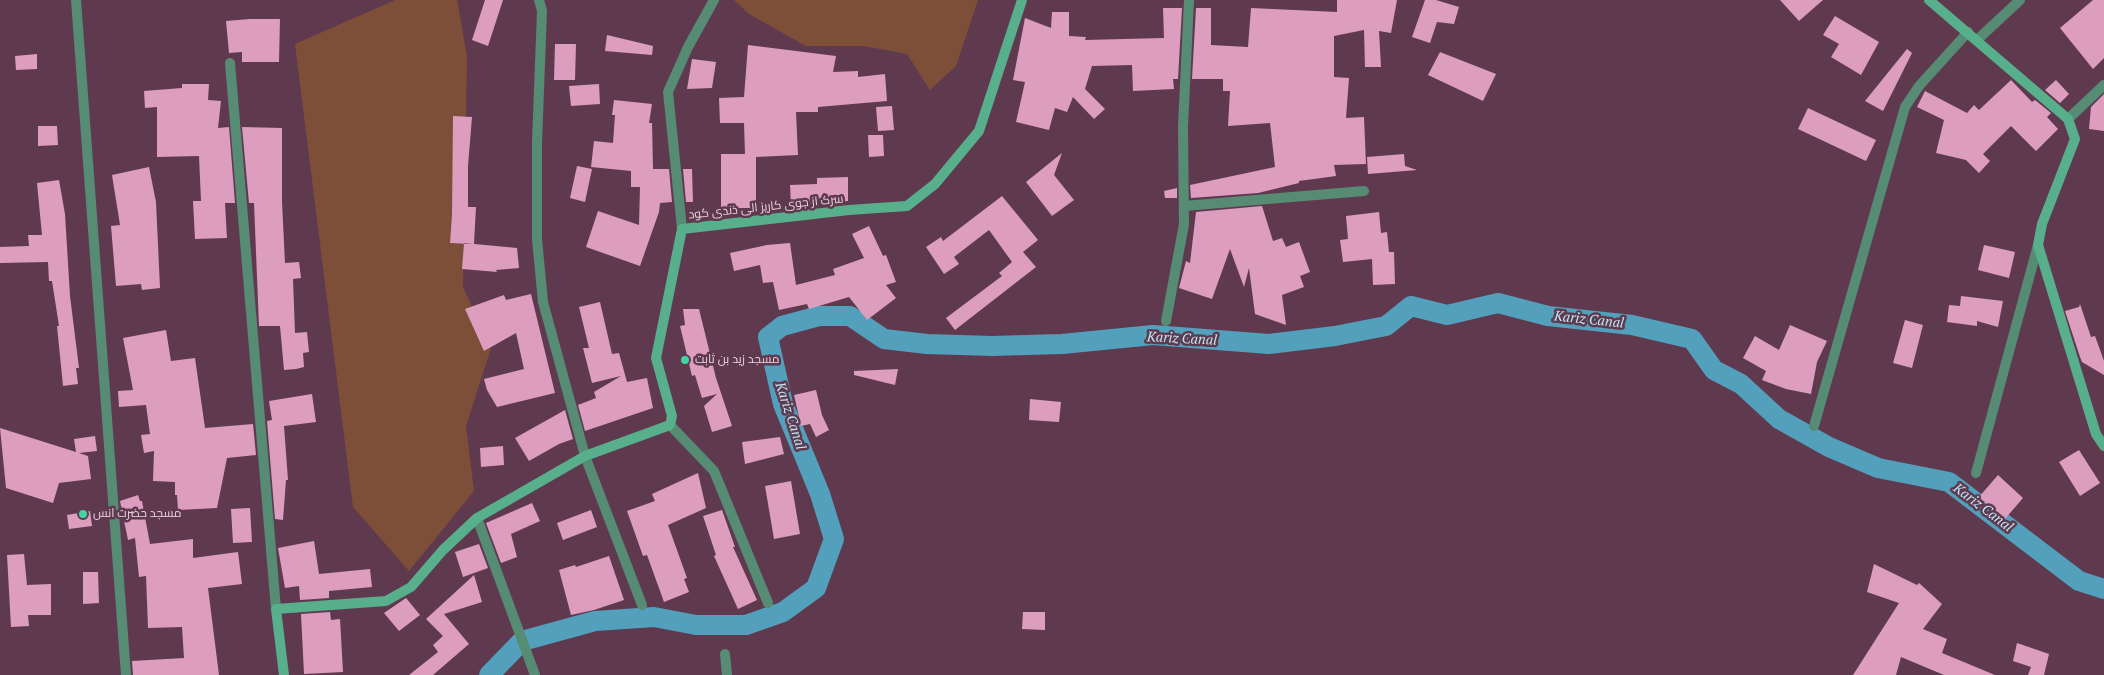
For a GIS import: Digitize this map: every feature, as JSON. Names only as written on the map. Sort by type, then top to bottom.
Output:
[{"type":"street","points":[[76,0],[126,675]]},
{"type":"street","points":[[539,0],[542,11],[537,143],[536,239],[543,302],[585,456],[642,605]]},
{"type":"street","points":[[682,229],[668,92],[688,47],[714,0]]},
{"type":"street","name":"سرک از جوی کاریز الی ذندی کود","points":[[670,425],[672,416],[656,358],[682,229],[849,210],[907,206],[935,184],[979,130],[1022,0]]},
{"type":"street","points":[[1166,321],[1184,224],[1183,128],[1189,0]]},
{"type":"street","points":[[1929,0],[2068,120],[2074,139],[2042,224],[2038,245],[1976,473]]},
{"type":"street","points":[[1976,40],[2020,0]]},
{"type":"street","points":[[1814,426],[1905,107],[1919,86],[1968,32]]},
{"type":"street","points":[[230,62],[276,609],[284,675]]},
{"type":"street","points":[[2068,120],[2104,85]]},
{"type":"street","points":[[1184,206],[1364,191]]},
{"type":"street","points":[[2038,245],[2096,434],[2104,446]]},
{"type":"street","points":[[276,609],[386,601],[410,587],[443,550],[477,518],[585,456],[670,425],[714,471],[768,603]]},
{"type":"street","points":[[477,518],[535,675]]},
{"type":"street","points":[[725,654],[727,675]]},
{"type":"shaded area","points":[[395,0],[457,0],[467,56],[463,287],[491,348],[466,426],[474,491],[409,571],[353,507],[295,44]]},
{"type":"shaded area","points":[[734,0],[978,0],[956,66],[930,90],[907,54],[864,46],[806,46],[749,14]]},
{"type":"building","points":[[485,0],[503,0],[488,46],[472,40]]},
{"type":"building","points":[[1337,0],[1397,0],[1391,33],[1379,31],[1381,67],[1365,67],[1364,30],[1334,36],[1334,77],[1349,78],[1346,118],[1364,117],[1366,164],[1334,165],[1336,176],[1299,181],[1299,183],[1258,193],[1191,198],[1190,185],[1275,167],[1270,123],[1228,126],[1230,91],[1223,91],[1223,79],[1192,79],[1196,8],[1211,8],[1211,45],[1248,47],[1251,8],[1337,12]]},
{"type":"building","points":[[1425,0],[1436,0],[1459,7],[1454,24],[1437,22],[1430,43],[1412,37]]},
{"type":"building","points":[[1780,0],[1823,0],[1799,21]]},
{"type":"building","points":[[2093,0],[2104,0],[2104,58],[2093,69],[2060,28]]},
{"type":"building","points":[[1163,8],[1182,8],[1178,79],[1173,79],[1174,89],[1133,91],[1132,65],[1092,66],[1085,89],[1105,109],[1094,119],[1073,97],[1067,112],[1055,108],[1049,130],[1016,122],[1025,82],[1013,80],[1025,18],[1051,28],[1052,12],[1069,12],[1069,36],[1086,37],[1085,40],[1164,38]]},
{"type":"building","points":[[1835,16],[1879,42],[1861,75],[1831,57],[1839,44],[1823,35]]},
{"type":"building","points":[[280,19],[279,62],[242,62],[242,52],[229,53],[226,21]]},
{"type":"building","points":[[607,35],[653,46],[652,55],[605,51]]},
{"type":"building","points":[[555,44],[576,44],[575,80],[554,80]]},
{"type":"building","points":[[748,45],[836,56],[833,72],[858,71],[858,77],[885,74],[887,101],[818,107],[818,112],[796,112],[798,155],[756,157],[756,208],[721,208],[721,154],[745,154],[744,123],[720,123],[719,98],[744,97]]},
{"type":"building","points":[[1907,49],[1912,53],[1883,111],[1865,101]]},
{"type":"building","points":[[1440,52],[1496,74],[1483,101],[1428,75]]},
{"type":"building","points":[[37,54],[37,69],[16,70],[15,56]]},
{"type":"building","points":[[692,59],[716,62],[712,88],[687,89]]},
{"type":"building","points":[[2011,80],[2032,102],[2035,100],[2051,113],[2047,117],[2058,129],[2036,151],[2011,126],[1983,154],[1990,161],[1979,173],[1966,160],[1936,153],[1944,120],[1917,107],[1925,91],[1967,113],[1974,105],[1979,110]]},
{"type":"building","points":[[2056,80],[2069,94],[2060,103],[2045,90]]},
{"type":"building","points":[[182,84],[209,84],[208,100],[221,101],[218,128],[229,127],[235,203],[225,203],[227,238],[195,239],[193,201],[201,201],[199,156],[157,157],[157,107],[145,108],[144,91],[182,88]]},
{"type":"building","points":[[599,84],[600,104],[571,106],[569,86]]},
{"type":"building","points":[[2104,94],[2104,131],[2089,129],[2091,107]]},
{"type":"building","points":[[614,100],[652,104],[649,123],[652,123],[653,169],[669,169],[672,202],[660,203],[659,212],[640,266],[586,247],[598,211],[639,225],[640,187],[631,187],[631,171],[591,167],[594,141],[613,143],[615,115],[612,115]]},
{"type":"building","points":[[892,106],[894,130],[878,131],[876,107]]},
{"type":"building","points":[[1808,108],[1876,140],[1866,161],[1798,129]]},
{"type":"building","points":[[453,116],[472,117],[468,166],[468,207],[476,207],[474,244],[450,243]]},
{"type":"building","points":[[38,126],[57,126],[58,145],[38,146]]},
{"type":"building","points":[[242,127],[282,128],[282,202],[285,263],[299,262],[301,278],[293,279],[295,333],[307,332],[309,352],[303,353],[304,367],[296,369],[284,370],[280,326],[259,326],[254,203],[249,203]]},
{"type":"building","points":[[868,135],[883,135],[884,156],[869,157]]},
{"type":"building","points":[[1062,153],[1054,175],[1074,200],[1052,216],[1026,182]]},
{"type":"building","points":[[1404,154],[1405,166],[1417,170],[1368,174],[1367,157]]},
{"type":"building","points":[[577,166],[592,169],[585,202],[570,198]]},
{"type":"building","points":[[149,167],[156,202],[160,288],[142,290],[141,284],[116,286],[111,226],[120,225],[112,175]]},
{"type":"building","points":[[683,169],[692,169],[693,202],[686,202]]},
{"type":"building","points":[[848,177],[848,201],[791,206],[790,185],[817,184],[817,178]]},
{"type":"building","points":[[59,180],[65,214],[70,296],[79,368],[76,368],[78,384],[63,386],[57,326],[59,326],[52,281],[49,281],[48,262],[0,263],[0,247],[29,246],[28,235],[42,235],[37,183]]},
{"type":"building","points":[[1177,188],[1177,198],[1165,198],[1164,191]]},
{"type":"building","points":[[1002,196],[1038,240],[1023,252],[1036,267],[955,330],[946,318],[1002,276],[999,273],[1012,262],[989,230],[954,257],[959,264],[944,274],[926,247],[941,237],[943,241]]},
{"type":"building","points":[[1262,206],[1273,241],[1282,238],[1286,247],[1299,242],[1310,272],[1300,276],[1304,287],[1282,295],[1286,325],[1255,314],[1249,268],[1244,287],[1230,249],[1212,299],[1179,288],[1186,261],[1190,263],[1196,212]]},
{"type":"building","points":[[1379,212],[1381,233],[1387,232],[1389,252],[1394,252],[1395,284],[1373,285],[1372,259],[1343,262],[1340,240],[1348,239],[1346,216]]},
{"type":"building","points":[[869,226],[883,256],[886,255],[896,282],[886,285],[896,298],[867,320],[849,297],[809,309],[807,304],[779,310],[773,282],[763,283],[760,265],[734,271],[730,253],[767,245],[790,243],[796,285],[835,275],[833,269],[864,258],[852,234]]},
{"type":"building","points":[[464,243],[517,248],[519,268],[496,270],[497,272],[462,269]]},
{"type":"building","points":[[1984,245],[2015,252],[2009,278],[1978,270]]},
{"type":"building","points":[[531,294],[555,393],[497,407],[487,390],[484,379],[524,369],[516,333],[484,351],[465,309],[504,295],[506,300]]},
{"type":"building","points":[[1961,296],[2003,301],[1998,327],[1977,321],[1977,326],[1947,322],[1949,305],[1960,306]]},
{"type":"building","points":[[600,302],[612,354],[619,353],[627,382],[647,378],[653,408],[585,431],[578,405],[596,398],[594,392],[621,376],[592,383],[583,348],[589,348],[579,307]]},
{"type":"building","points":[[2080,304],[2091,337],[2095,336],[2104,361],[2104,375],[2082,362],[2080,357],[2065,311],[2079,307]]},
{"type":"building","points":[[683,309],[699,309],[716,378],[732,426],[712,432],[704,406],[717,394],[702,398],[695,375],[692,376],[680,326],[685,325]]},
{"type":"building","points":[[1905,320],[1923,325],[1912,368],[1893,363]]},
{"type":"building","points":[[1790,325],[1827,341],[1817,362],[1811,394],[1786,389],[1762,380],[1766,371],[1743,358],[1755,336],[1779,350]]},
{"type":"building","points":[[166,330],[171,361],[195,358],[205,428],[253,424],[256,455],[227,458],[217,508],[178,510],[175,482],[153,481],[154,451],[144,453],[141,435],[150,434],[146,405],[119,407],[118,391],[133,390],[123,338]]},
{"type":"building","points":[[898,369],[895,385],[854,375],[854,371]]},
{"type":"building","points":[[816,390],[822,415],[829,430],[816,437],[810,424],[801,426],[794,395]]},
{"type":"building","points":[[312,394],[316,422],[284,426],[288,480],[286,480],[283,520],[275,519],[267,421],[272,420],[269,401]]},
{"type":"building","points":[[1030,399],[1061,402],[1059,422],[1029,420]]},
{"type":"building","points":[[565,410],[573,439],[559,444],[529,461],[515,438]]},
{"type":"building","points":[[0,428],[76,452],[74,439],[95,436],[97,451],[79,453],[88,456],[91,479],[59,483],[53,503],[6,488]]},
{"type":"building","points":[[780,437],[784,454],[745,464],[742,442]]},
{"type":"building","points":[[503,446],[504,465],[481,467],[480,448]]},
{"type":"building","points":[[2079,450],[2100,483],[2080,496],[2059,462]]},
{"type":"building","points":[[698,473],[706,508],[668,525],[687,578],[684,579],[689,592],[664,602],[647,555],[643,556],[627,511],[655,501],[652,494]]},
{"type":"building","points":[[1998,475],[2023,498],[2004,520],[1979,497]]},
{"type":"building","points":[[791,481],[800,534],[774,539],[765,486]]},
{"type":"building","points":[[138,495],[140,501],[142,501],[150,544],[193,539],[193,558],[238,552],[242,584],[208,588],[219,675],[133,675],[132,661],[184,658],[182,627],[148,628],[146,576],[139,577],[135,538],[128,540],[120,501]]},
{"type":"building","points":[[532,503],[540,521],[511,534],[517,557],[501,563],[486,523]]},
{"type":"building","points":[[250,508],[252,542],[233,543],[231,509]]},
{"type":"building","points":[[591,510],[597,527],[563,540],[557,523]]},
{"type":"building","points":[[722,510],[735,547],[733,547],[757,600],[738,609],[714,556],[716,555],[703,516]]},
{"type":"building","points":[[90,511],[92,526],[69,529],[67,515]]},
{"type":"building","points":[[314,541],[319,574],[370,569],[372,587],[329,591],[329,598],[300,600],[299,586],[285,588],[278,548]]},
{"type":"building","points":[[479,544],[488,568],[463,577],[455,552]]},
{"type":"building","points":[[24,554],[27,585],[51,584],[51,615],[28,615],[29,626],[11,627],[7,555]]},
{"type":"building","points":[[609,556],[624,600],[571,615],[559,570],[575,565],[576,567]]},
{"type":"building","points":[[1874,564],[1917,585],[1919,583],[1942,604],[1923,629],[1947,639],[1942,653],[1995,675],[1944,675],[1901,657],[1896,675],[1853,675],[1899,603],[1867,592]]},
{"type":"building","points":[[83,572],[98,572],[99,603],[83,604]]},
{"type":"building","points":[[474,575],[482,602],[444,614],[469,644],[433,675],[409,675],[438,652],[433,645],[443,636],[426,619]]},
{"type":"building","points":[[406,598],[420,615],[399,631],[384,613]]},
{"type":"building","points":[[330,612],[331,620],[340,619],[343,672],[304,674],[301,614]]},
{"type":"building","points":[[1023,612],[1045,612],[1045,630],[1022,629]]},
{"type":"building","points":[[2017,643],[2049,654],[2044,675],[2028,675],[2031,667],[2013,661]]},
{"type":"waterway","name":"Kariz Canal","points":[[489,675],[522,641],[595,621],[654,617],[696,625],[746,625],[783,612],[816,588],[834,539],[820,494],[783,404],[768,337],[782,326],[819,316],[850,316],[884,339],[927,344],[992,346],[1062,344],[1153,335],[1269,344],[1335,336],[1386,326],[1411,306],[1447,315],[1498,303],[1548,316],[1632,325],[1692,339],[1714,370],[1741,384],[1779,419],[1829,447],[1878,468],[1949,482],[2079,581],[2104,589]]},
{"type":"place","name":"مسجد زید بن ثابت","points":[[685,360]]},
{"type":"place","name":"مسجد حضرت انس","points":[[83,514]]}]
